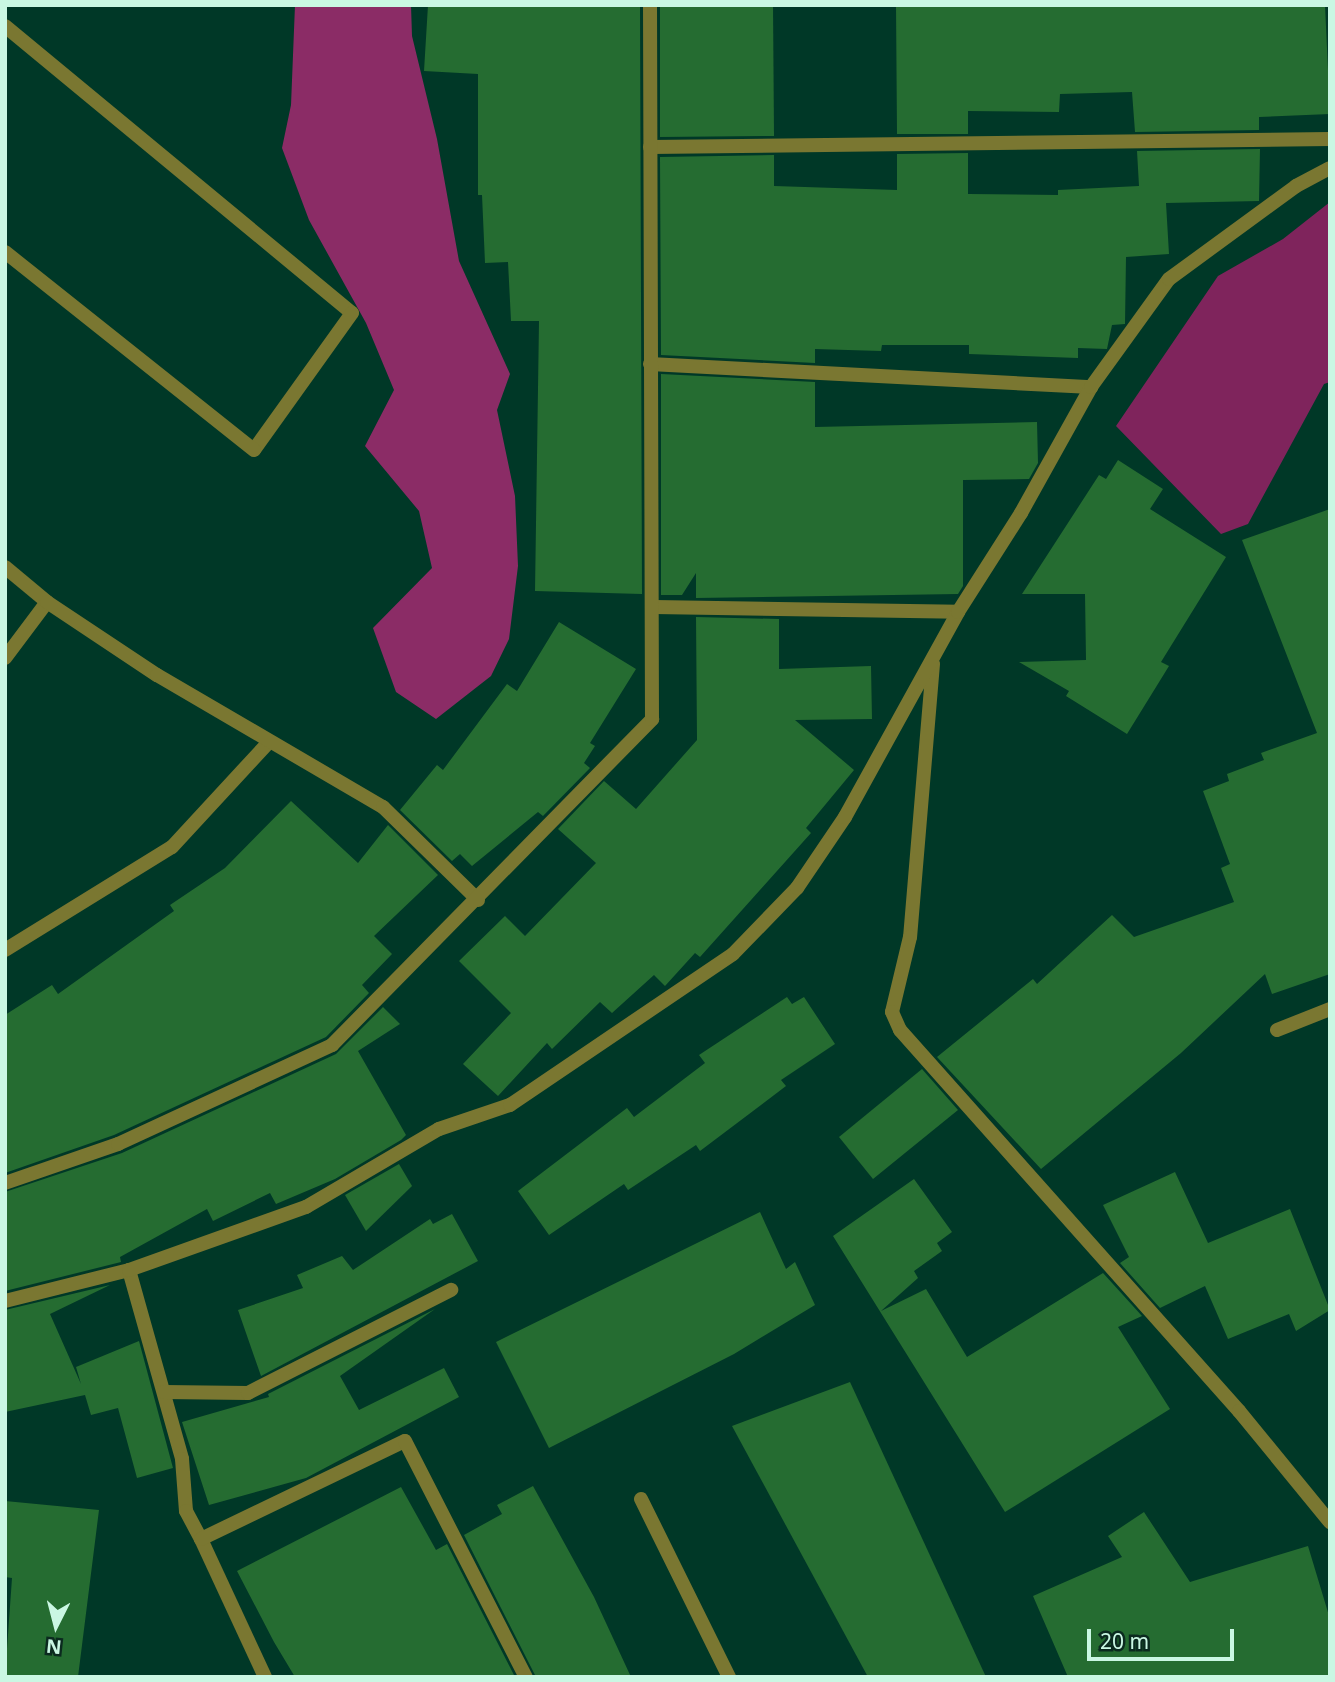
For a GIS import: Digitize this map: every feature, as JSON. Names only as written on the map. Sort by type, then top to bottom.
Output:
[{"type":"street","points":[[5,1183],[118,1144],[332,1045],[478,900],[652,719],[654,607],[650,364],[650,5]]},
{"type":"street","points":[[5,26],[352,313],[254,450],[5,251]]},
{"type":"street","points":[[650,147],[1330,139]]},
{"type":"street","points":[[5,1301],[129,1270],[306,1207],[439,1129],[510,1105],[733,954],[797,888],[825,848],[958,612],[1021,513],[1091,387],[1169,279],[1296,186],[1330,168]]},
{"type":"street","points":[[650,364],[1091,387]]},
{"type":"street","points":[[5,567],[47,602],[269,742],[383,807],[478,900]]},
{"type":"street","points":[[5,658],[47,602]]},
{"type":"street","points":[[654,607],[958,612]]},
{"type":"street","points":[[933,659],[910,937],[892,1012],[900,1030],[1239,1412],[1330,1522]]},
{"type":"street","points":[[5,950],[172,846],[269,742]]},
{"type":"street","points":[[1277,1030],[1330,1009]]},
{"type":"street","points":[[129,1270],[183,1459],[186,1511],[265,1677]]},
{"type":"street","points":[[164,1392],[248,1393],[451,1290]]},
{"type":"street","points":[[201,1539],[405,1441],[526,1677]]},
{"type":"street","points":[[642,1499],[729,1677]]},
{"type":"shaded area","points":[[295,5],[411,5],[412,36],[437,139],[459,261],[510,374],[497,410],[515,496],[518,566],[509,639],[491,676],[436,719],[396,692],[373,628],[432,568],[419,511],[365,446],[394,390],[366,323],[309,220],[282,148],[291,105]]},
{"type":"shaded area","points":[[1330,202],[1330,382],[1324,384],[1248,524],[1221,534],[1116,426],[1218,276],[1283,239]]},
{"type":"building","points":[[428,5],[640,5],[642,594],[535,591],[539,321],[511,321],[508,262],[485,263],[482,195],[478,195],[478,74],[424,71]]},
{"type":"building","points":[[660,5],[773,5],[774,136],[660,137]]},
{"type":"building","points":[[896,5],[1325,5],[1330,114],[1259,117],[1259,130],[1135,132],[1132,92],[1060,94],[1059,112],[968,111],[968,134],[897,134]]},
{"type":"building","points":[[1260,149],[1259,201],[1166,203],[1169,254],[1126,257],[1125,324],[1112,325],[1107,349],[1078,348],[1078,358],[969,354],[969,345],[882,345],[881,351],[815,349],[815,363],[661,355],[660,157],[774,155],[774,186],[897,190],[897,154],[968,153],[968,194],[1058,195],[1058,190],[1139,186],[1137,151]]},
{"type":"building","points":[[661,374],[815,382],[815,427],[1037,422],[1038,463],[1029,479],[963,480],[963,586],[958,594],[696,598],[696,573],[682,595],[661,595]]},
{"type":"building","points":[[1118,460],[1163,489],[1150,509],[1226,557],[1161,662],[1169,666],[1127,734],[1066,696],[1069,691],[1019,662],[1086,660],[1085,594],[1022,594],[1099,475],[1106,479]]},
{"type":"building","points":[[1330,509],[1330,974],[1272,994],[1265,974],[1181,1053],[1041,1169],[937,1057],[1033,979],[1037,984],[1112,915],[1134,937],[1234,902],[1221,868],[1230,864],[1203,791],[1229,781],[1227,774],[1264,760],[1261,753],[1317,733],[1242,540]]},
{"type":"building","points":[[696,617],[779,619],[779,669],[871,666],[872,719],[795,720],[854,770],[806,828],[811,833],[700,957],[695,953],[665,986],[654,975],[612,1013],[600,1002],[552,1049],[547,1043],[498,1096],[463,1064],[511,1013],[459,961],[505,916],[525,936],[596,863],[558,829],[604,781],[636,809],[697,740]]},
{"type":"building","points":[[559,622],[636,669],[590,743],[595,746],[584,763],[590,768],[543,816],[538,812],[472,866],[460,854],[452,861],[400,810],[437,765],[443,770],[507,684],[517,691]]},
{"type":"building","points":[[291,801],[358,863],[388,825],[438,875],[374,936],[392,954],[362,985],[369,993],[326,1037],[114,1135],[5,1173],[5,1015],[52,985],[58,994],[174,911],[170,905],[225,868]]},
{"type":"building","points":[[787,997],[792,1004],[804,997],[835,1044],[781,1080],[786,1086],[700,1151],[696,1145],[628,1190],[624,1184],[549,1235],[518,1191],[627,1108],[634,1117],[705,1063],[699,1055]]},
{"type":"building","points":[[383,1007],[400,1024],[358,1051],[406,1135],[401,1140],[335,1179],[276,1204],[270,1193],[213,1221],[207,1209],[120,1257],[121,1262],[5,1291],[5,1192],[122,1153],[336,1054]]},
{"type":"building","points":[[922,1069],[958,1110],[873,1179],[839,1137]]},
{"type":"building","points":[[399,1164],[412,1186],[366,1231],[345,1195]]},
{"type":"building","points":[[1175,1172],[1208,1243],[1290,1209],[1330,1310],[1296,1331],[1289,1314],[1228,1339],[1205,1286],[1160,1308],[1120,1263],[1129,1257],[1103,1205]]},
{"type":"building","points":[[914,1179],[952,1232],[937,1243],[942,1251],[914,1271],[918,1278],[881,1311],[926,1289],[967,1357],[1103,1273],[1142,1316],[1118,1327],[1170,1409],[1005,1512],[833,1236]]},
{"type":"building","points":[[760,1212],[786,1269],[795,1262],[815,1305],[734,1354],[549,1448],[496,1342]]},
{"type":"building","points":[[452,1214],[478,1261],[261,1376],[238,1310],[303,1288],[297,1275],[342,1256],[353,1270],[430,1219],[433,1224]]},
{"type":"building","points":[[110,1285],[50,1314],[81,1384],[76,1367],[139,1341],[173,1468],[137,1478],[118,1408],[91,1415],[85,1395],[5,1412],[5,1310]]},
{"type":"building","points":[[435,1309],[340,1376],[359,1410],[444,1368],[459,1397],[306,1478],[209,1505],[182,1422],[269,1397],[268,1394]]},
{"type":"building","points":[[850,1382],[986,1677],[868,1677],[732,1426]]},
{"type":"building","points":[[533,1486],[594,1597],[631,1677],[536,1677],[464,1535],[502,1514],[497,1505]]},
{"type":"building","points":[[401,1487],[436,1550],[447,1544],[515,1677],[295,1677],[274,1642],[237,1571]]},
{"type":"building","points":[[5,1501],[99,1510],[78,1677],[5,1677],[12,1578],[5,1577]]},
{"type":"building","points":[[1144,1512],[1190,1582],[1308,1546],[1330,1619],[1330,1677],[1068,1677],[1033,1596],[1122,1557],[1108,1536]]}]
